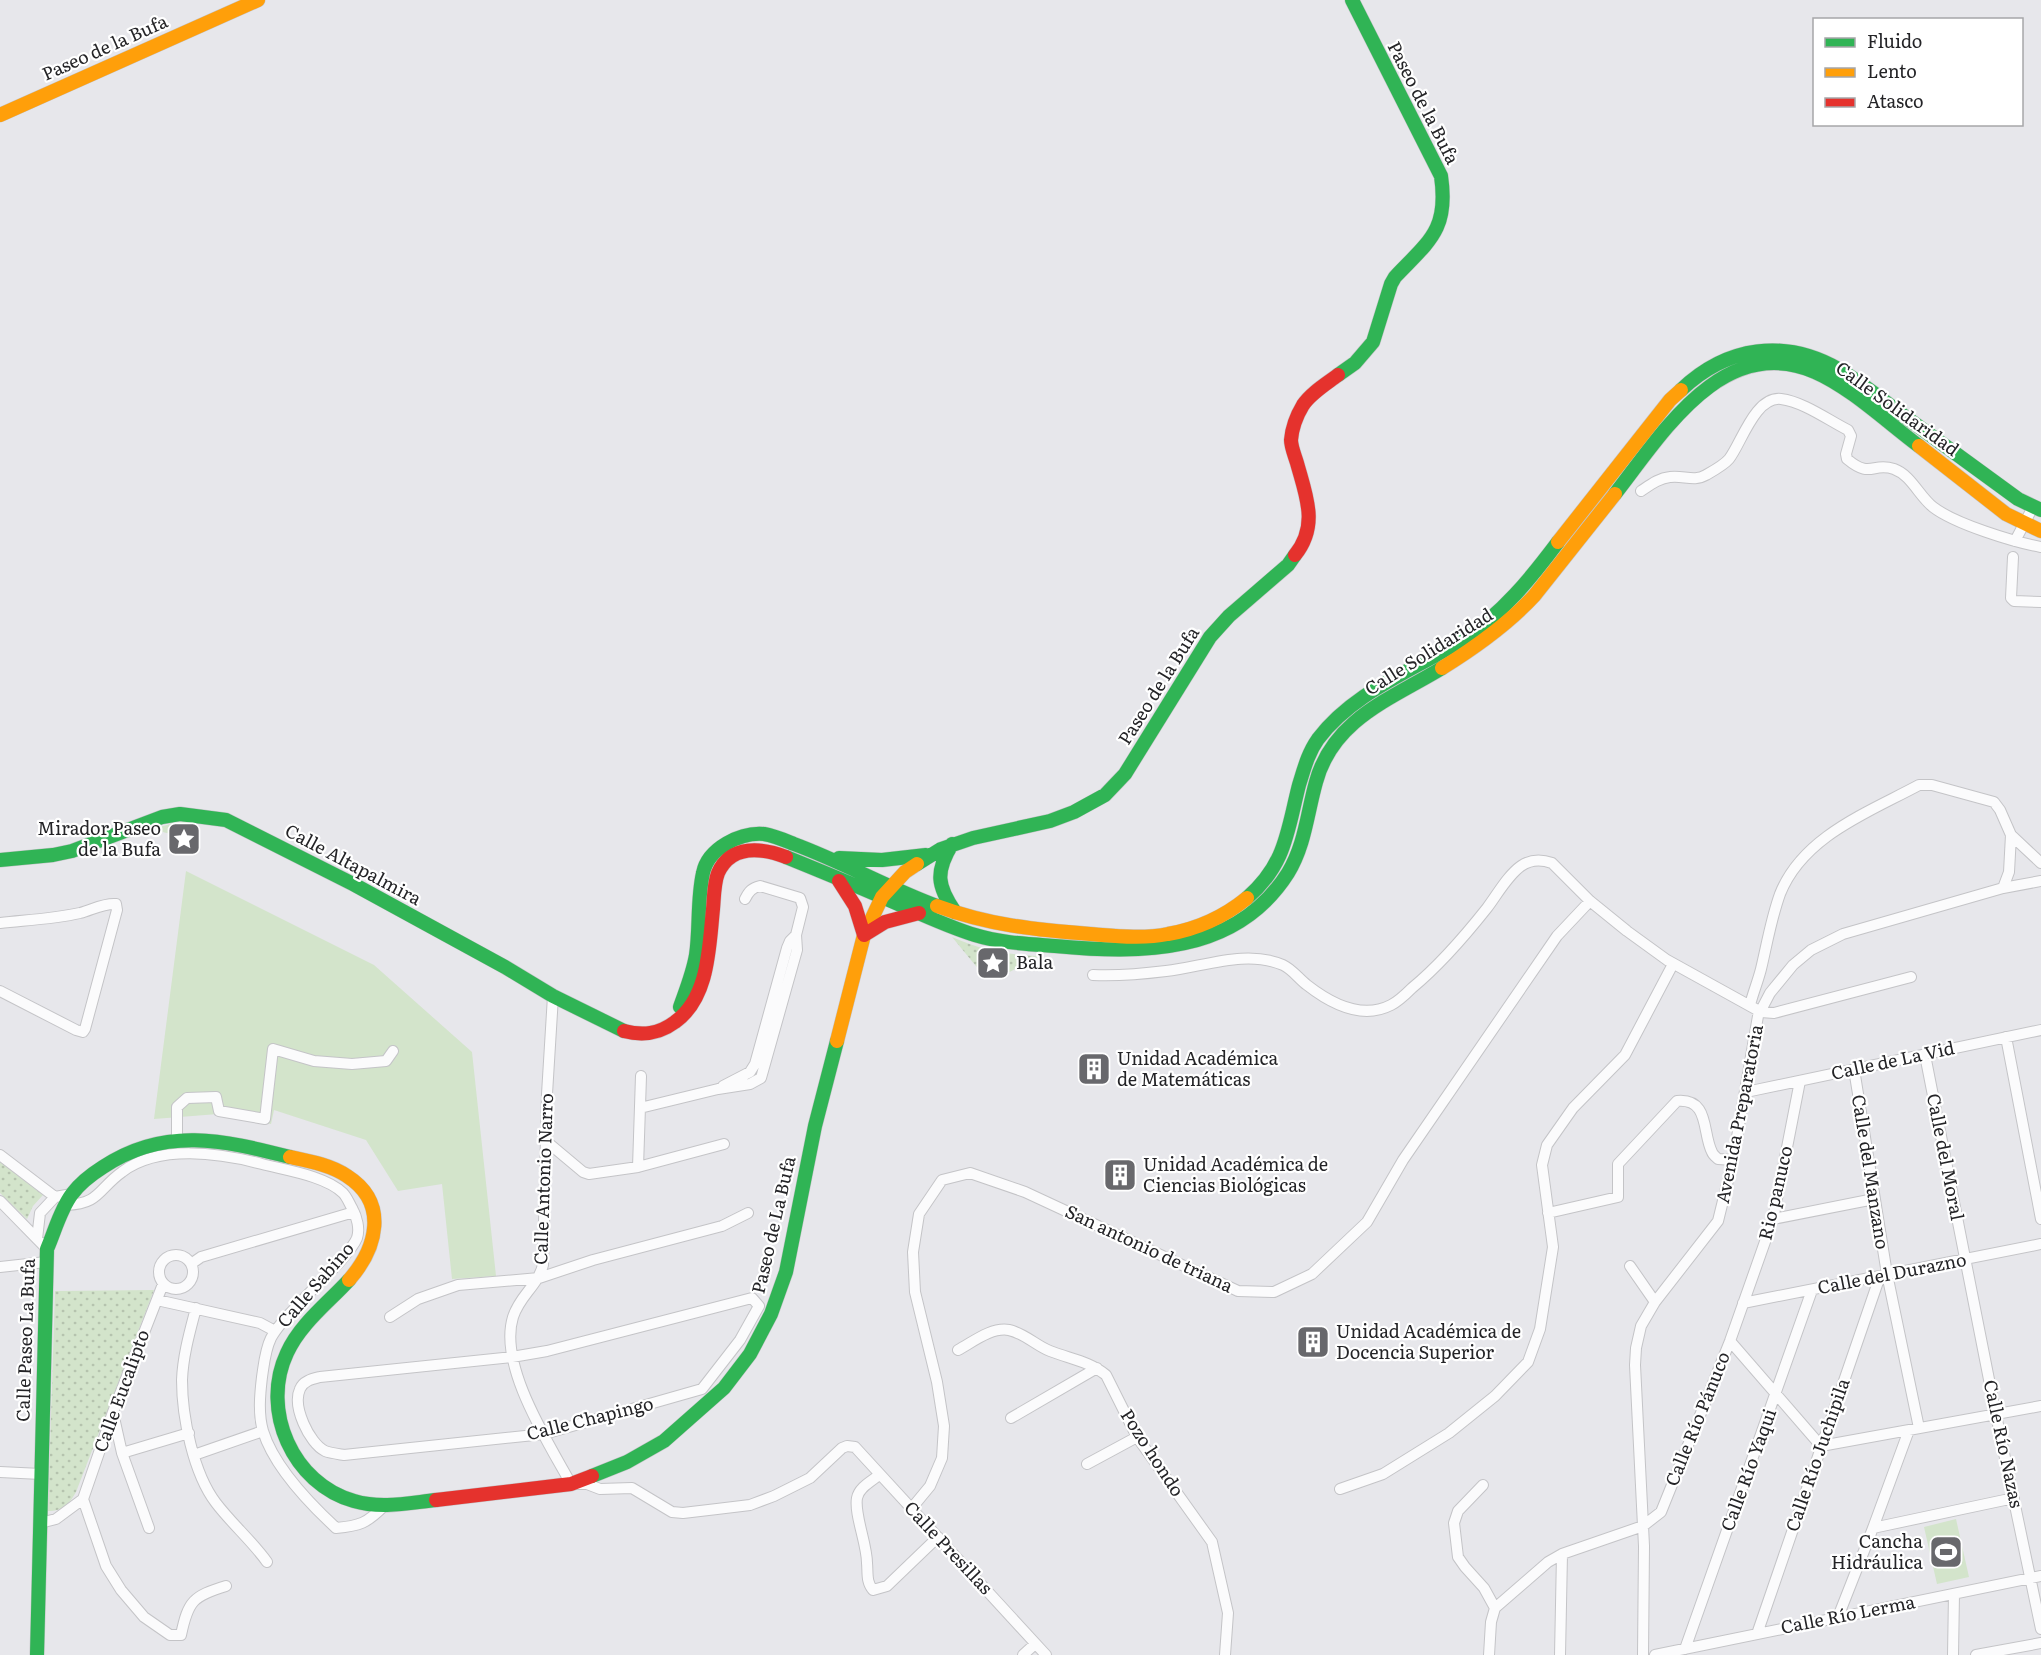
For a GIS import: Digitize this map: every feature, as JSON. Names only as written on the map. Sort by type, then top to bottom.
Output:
[{"type":"main road","name":"Paseo de la Bufa","points":[[0,114],[258,0]]},
{"type":"main road","name":"Paseo de la Bufa","points":[[872,917],[886,892],[905,872],[932,854],[952,844],[1074,812],[1105,795],[1125,774],[1210,637],[1229,616],[1288,566],[1306,538],[1310,526],[1309,507],[1292,442],[1296,419],[1312,395],[1355,363],[1373,342],[1391,284],[1432,238],[1443,213],[1445,194],[1441,176],[1352,0]]},
{"type":"main road","name":"Calle Solidaridad","points":[[886,892],[984,921],[1023,928],[1112,936],[1153,936],[1190,928],[1241,903],[1262,883],[1277,864],[1284,850],[1303,770],[1312,750],[1329,726],[1338,716],[1366,696],[1445,650],[1499,612],[1527,582],[1670,400],[1698,375],[1722,361],[1750,352],[1771,350],[1800,354],[1831,364],[2018,499],[2037,509]]},
{"type":"main road","name":"Calle Solidaridad","points":[[886,892],[919,913],[976,935],[997,940],[1113,951],[1154,951],[1191,944],[1218,933],[1242,919],[1273,892],[1291,866],[1303,838],[1319,769],[1328,749],[1344,730],[1373,709],[1464,655],[1509,622],[1534,596],[1689,402],[1708,385],[1726,374],[1745,368],[1767,365],[1786,366],[1810,370],[1826,378],[1843,388],[2006,514],[2041,531]]},
{"type":"main road","name":"Calle Altapalmira","points":[[0,860],[34,858],[72,851],[162,818],[180,814],[226,820],[352,884],[553,996],[627,1033],[648,1035],[672,1026]]},
{"type":"main road","points":[[672,1026],[691,977],[699,928],[701,876],[712,855],[731,841],[759,834],[773,836],[829,857],[886,892]]},
{"type":"main road","points":[[952,844],[943,857],[939,871],[944,896],[955,912]]},
{"type":"main road","points":[[672,1026],[687,1011],[701,986],[709,950],[717,875],[720,867],[730,858],[748,850],[767,850],[838,879],[886,892]]},
{"type":"main road","points":[[829,857],[853,860],[911,858],[932,854]]},
{"type":"main road","points":[[838,879],[848,890],[855,904],[864,935],[885,922],[919,913]]},
{"type":"main road","name":"Paseo de La Bufa","points":[[571,1484],[627,1462],[663,1441],[724,1388],[762,1334],[786,1272],[815,1126],[864,935],[872,917]]},
{"type":"main road","name":"Calle Paseo La Bufa","points":[[34,1655],[40,1522],[46,1256],[64,1199],[99,1170],[145,1144],[177,1139],[248,1146],[340,1172],[350,1177],[371,1202],[375,1228],[371,1247],[361,1266],[293,1340],[282,1364],[277,1394],[279,1419],[288,1442],[303,1469],[323,1486],[353,1502],[384,1506],[571,1484]]},
{"type":"street","points":[[1641,491],[1659,480],[1671,477],[1696,479],[1705,475],[1728,459],[1750,419],[1768,402],[1779,399],[1801,405],[1848,430],[1851,436],[1846,459],[1859,469],[1895,470],[1911,482],[1934,508],[1967,524],[2015,541],[2041,547]]},
{"type":"street","points":[[2015,541],[2024,524],[2037,509]]},
{"type":"street","points":[[2013,557],[2011,598],[2014,601],[2041,602]]},
{"type":"street","name":"Avenida Preparatoria","points":[[1750,1005],[1761,971],[1768,930],[1781,891],[1798,863],[1835,829],[1919,785],[1932,785],[1994,802],[2011,835],[2041,863]]},
{"type":"street","points":[[2003,888],[2009,872],[2011,835]]},
{"type":"street","points":[[1093,975],[1168,971],[1232,960],[1258,959],[1284,965],[1309,987],[1345,1008],[1361,1011],[1379,1009],[1399,999],[1434,970],[1473,926],[1514,873],[1520,867],[1535,860],[1551,863],[1590,901],[1673,964],[1761,1011],[1774,1013],[1911,978]]},
{"type":"street","name":"Avenida Preparatoria","points":[[1643,1655],[1643,1526],[1636,1347],[1641,1326],[1655,1302],[1718,1221],[1733,1160],[1758,1016],[1770,993],[1793,965],[1811,950],[1844,934],[2003,888],[2041,881]]},
{"type":"street","points":[[640,1108],[718,1089],[750,1072],[755,1064],[787,948],[796,935],[803,907],[800,898],[760,886],[748,892],[745,898]]},
{"type":"street","name":"San antonio de triana","points":[[911,1509],[930,1486],[942,1458],[944,1426],[938,1382],[915,1292],[913,1252],[919,1214],[942,1180],[970,1173],[1025,1192],[1238,1291],[1274,1292],[1312,1274],[1366,1222],[1403,1160],[1557,936],[1590,901]]},
{"type":"street","points":[[0,923],[82,913],[110,904],[116,904],[117,910],[83,1032],[0,991]]},
{"type":"street","points":[[1340,1489],[1383,1474],[1449,1433],[1494,1396],[1528,1362],[1540,1329],[1552,1263],[1553,1247],[1542,1165],[1547,1144],[1573,1108],[1624,1055],[1673,964]]},
{"type":"street","name":"Calle Antonio Narro","points":[[553,996],[543,1265],[539,1278],[524,1295],[513,1318],[510,1331],[512,1357],[520,1383],[571,1484]]},
{"type":"street","name":"Calle de La Vid","points":[[1746,1092],[2041,1030]]},
{"type":"street","points":[[2006,1037],[2041,1219]]},
{"type":"street","points":[[177,1139],[177,1107],[187,1098],[216,1097],[219,1111],[265,1119],[273,1049],[314,1061],[352,1064],[386,1061],[393,1051]]},
{"type":"street","name":"Calle del Moral","points":[[1925,1054],[1966,1260]]},
{"type":"street","name":"Calle del Manzano","points":[[1854,1070],[1883,1275],[1914,1429]]},
{"type":"street","points":[[638,1167],[641,1076]]},
{"type":"street","name":"Rio panuco","points":[[1743,1303],[1773,1220],[1800,1081]]},
{"type":"street","points":[[1548,1213],[1618,1197],[1618,1164],[1677,1101],[1685,1101],[1696,1106],[1702,1113],[1712,1151],[1718,1159],[1733,1160]]},
{"type":"street","points":[[546,1141],[583,1172],[589,1174],[638,1167],[724,1144]]},
{"type":"street","points":[[0,1155],[64,1199],[83,1205],[123,1170],[173,1153],[192,1153],[256,1163],[323,1181],[343,1192],[354,1212],[201,1257],[190,1264]]},
{"type":"street","points":[[37,1239],[40,1213],[64,1199]]},
{"type":"street","points":[[1773,1220],[1874,1199]]},
{"type":"street","points":[[0,1201],[37,1239],[46,1256],[0,1267]]},
{"type":"street","name":"Calle Sabino","points":[[354,1212],[357,1221],[357,1238],[270,1339],[260,1392],[263,1431],[273,1455],[291,1480],[336,1528],[369,1521],[384,1506]]},
{"type":"street","points":[[390,1317],[418,1299],[458,1285],[539,1278],[593,1260],[722,1226],[748,1213]]},
{"type":"street","name":"Calle del Durazno","points":[[1743,1303],[2041,1244]]},
{"type":"street","points":[[176,1255],[187,1259],[193,1275],[188,1284],[172,1289],[163,1284],[159,1273],[166,1259],[176,1255]]},
{"type":"street","name":"Calle Río Nazas","points":[[1966,1260],[2014,1498],[2036,1577],[2041,1629]]},
{"type":"street","points":[[1630,1266],[1655,1302]]},
{"type":"street","name":"Calle Río Juchipila","points":[[1756,1634],[1883,1275]]},
{"type":"street","name":"Calle Eucalipto","points":[[83,1499],[113,1412],[163,1284]]},
{"type":"street","name":"Calle Río Yaqui","points":[[1685,1649],[1812,1290]]},
{"type":"street","name":"Calle Chapingo","points":[[752,1298],[759,1306],[740,1340],[702,1389],[544,1434],[344,1455],[326,1451],[314,1443],[305,1428],[298,1398],[300,1387],[320,1377],[512,1357],[752,1298]]},
{"type":"street","points":[[157,1300],[260,1323],[275,1331]]},
{"type":"street","name":"Calle Río Pánuco","points":[[1643,1526],[1661,1512],[1743,1303]]},
{"type":"street","points":[[196,1308],[186,1344],[182,1379],[184,1410],[194,1455],[215,1502],[254,1544],[267,1562]]},
{"type":"street","points":[[958,1350],[989,1332],[1008,1330],[1050,1351],[1098,1368]]},
{"type":"street","points":[[1730,1341],[1821,1446],[2041,1406]]},
{"type":"street","points":[[1011,1418],[1098,1368]]},
{"type":"street","name":"Pozo hondo","points":[[1098,1368],[1106,1375],[1137,1437],[1212,1542],[1228,1613],[1225,1655]]},
{"type":"street","points":[[113,1412],[122,1453],[149,1528]]},
{"type":"street","points":[[1838,1617],[1914,1429]]},
{"type":"street","points":[[194,1455],[263,1431]]},
{"type":"street","points":[[122,1453],[189,1434]]},
{"type":"street","points":[[1086,1464],[1137,1437]]},
{"type":"street","name":"Calle Presillas","points":[[571,1484],[587,1484],[600,1489],[632,1488],[672,1512],[728,1508],[750,1505],[774,1496],[810,1478],[842,1448],[855,1447],[1046,1655]]},
{"type":"street","points":[[0,1472],[41,1474]]},
{"type":"street","points":[[879,1474],[857,1496],[867,1556],[869,1585],[873,1590],[887,1586],[938,1537]]},
{"type":"street","points":[[1483,1485],[1458,1511],[1454,1523],[1458,1557],[1484,1588],[1494,1608]]},
{"type":"street","points":[[1874,1528],[2014,1498]]},
{"type":"street","points":[[40,1522],[56,1519],[83,1499],[106,1566],[121,1590],[144,1617],[170,1635],[181,1635],[186,1612],[198,1596],[226,1586]]},
{"type":"street","points":[[1489,1655],[1494,1608],[1548,1562],[1562,1554],[1643,1526]]},
{"type":"street","points":[[1560,1655],[1562,1554]]},
{"type":"street","name":"Calle Río Lerma","points":[[1655,1655],[2036,1577]]},
{"type":"street","points":[[1953,1655],[1954,1594]]},
{"type":"street","points":[[1976,1655],[2041,1643]]},
{"type":"street","points":[[1023,1655],[1035,1644]]},
{"type":"green space","points":[[195,821],[187,829],[177,833],[166,833],[156,828],[174,823]]},
{"type":"green space","points":[[186,871],[374,965],[472,1052],[496,1276],[452,1279],[442,1184],[398,1191],[366,1140],[274,1110],[271,1124],[218,1114],[154,1119]]},
{"type":"green space","points":[[952,937],[995,951],[1039,956],[1004,975],[980,971]]},
{"type":"green space","points":[[0,1162],[43,1195],[33,1206],[27,1219],[0,1193]]},
{"type":"green space","points":[[154,1290],[76,1492],[65,1506],[58,1510],[48,1511],[55,1291]]},
{"type":"green space","name":"Cancha Hidráulica","points":[[1956,1519],[1969,1577],[1937,1584],[1924,1527]]},
{"type":"traffic: fast","points":[[1338,375],[1355,363],[1373,342],[1391,284],[1434,233],[1442,210],[1443,194],[1441,176],[1352,0]]},
{"type":"traffic: fast","points":[[1681,390],[1699,375],[1737,356],[1757,352],[1798,353],[1819,360],[1858,381],[2018,499],[2041,510]]},
{"type":"traffic: fast","points":[[1615,494],[1653,444],[1698,395],[1724,377],[1752,366],[1782,363],[1815,372],[1855,396],[1919,446]]},
{"type":"traffic: fast","points":[[1247,898],[1270,873],[1277,860],[1288,832],[1309,755],[1318,739],[1349,707],[1367,694],[1477,629],[1515,595],[1558,542]]},
{"type":"traffic: fast","points":[[917,864],[941,849],[973,838],[1050,821],[1074,812],[1105,795],[1125,774],[1210,637],[1229,616],[1288,565],[1295,555]]},
{"type":"traffic: fast","points":[[786,857],[940,922],[985,938],[1025,944],[1120,950],[1184,943],[1214,934],[1242,920],[1267,900],[1294,862],[1302,840],[1316,782],[1324,760],[1336,742],[1366,713],[1442,668]]},
{"type":"traffic: fast","points":[[0,860],[72,851],[162,817],[180,814],[226,820],[353,884],[505,967],[553,996],[624,1031]]},
{"type":"traffic: fast","points":[[680,1007],[696,955],[703,873],[711,856],[718,849],[736,839],[755,834],[776,837],[937,906]]},
{"type":"traffic: fast","points":[[952,844],[943,863],[940,879],[955,912]]},
{"type":"traffic: fast","points":[[839,858],[882,860],[926,855]]},
{"type":"traffic: fast","points":[[592,1476],[627,1462],[664,1441],[724,1388],[750,1354],[771,1314],[786,1272],[815,1126],[837,1041]]},
{"type":"traffic: fast","points":[[37,1655],[47,1249],[64,1207],[82,1182],[126,1154],[149,1146],[172,1141],[195,1140],[241,1146],[290,1157]]},
{"type":"traffic: fast","points":[[349,1280],[307,1323],[287,1353],[280,1375],[278,1398],[280,1420],[288,1442],[299,1462],[314,1479],[332,1492],[354,1501],[384,1505],[436,1500]]},
{"type":"traffic: slow","points":[[0,115],[258,0]]},
{"type":"traffic: slow","points":[[1558,542],[1670,400],[1681,390]]},
{"type":"traffic: slow","points":[[1919,446],[2006,514],[2041,531]]},
{"type":"traffic: slow","points":[[1442,668],[1491,635],[1524,607],[1615,494]]},
{"type":"traffic: slow","points":[[837,1041],[864,935],[882,897],[905,872],[917,864]]},
{"type":"traffic: slow","points":[[937,906],[975,918],[1012,926],[1139,937],[1159,936],[1200,925],[1220,916],[1247,898]]},
{"type":"traffic: slow","points":[[290,1157],[341,1172],[360,1187],[369,1199],[373,1212],[372,1240],[359,1267],[349,1280]]},
{"type":"traffic: jam","points":[[1295,555],[1307,533],[1309,521],[1307,499],[1292,446],[1292,431],[1306,401],[1338,375]]},
{"type":"traffic: jam","points":[[624,1031],[644,1034],[663,1029],[675,1022],[695,1000],[701,986],[708,955],[716,881],[724,864],[731,857],[748,851],[757,850],[786,857]]},
{"type":"traffic: jam","points":[[839,881],[855,906],[864,935],[885,922],[919,913]]},
{"type":"traffic: jam","points":[[436,1500],[571,1484],[592,1476]]},
{"type":"place","name":"Mirador Paseo de la Bufa","points":[[184,839]]},
{"type":"place","name":"Bala","points":[[993,963]]},
{"type":"place","name":"Unidad Académica de Matemáticas","points":[[1094,1069]]},
{"type":"place","name":"Unidad Académica de Ciencias Biológicas","points":[[1120,1175]]},
{"type":"place","name":"Unidad Académica de Docencia Superior","points":[[1313,1342]]},
{"type":"place","name":"Cancha Hidráulica","points":[[1946,1552]]}]
